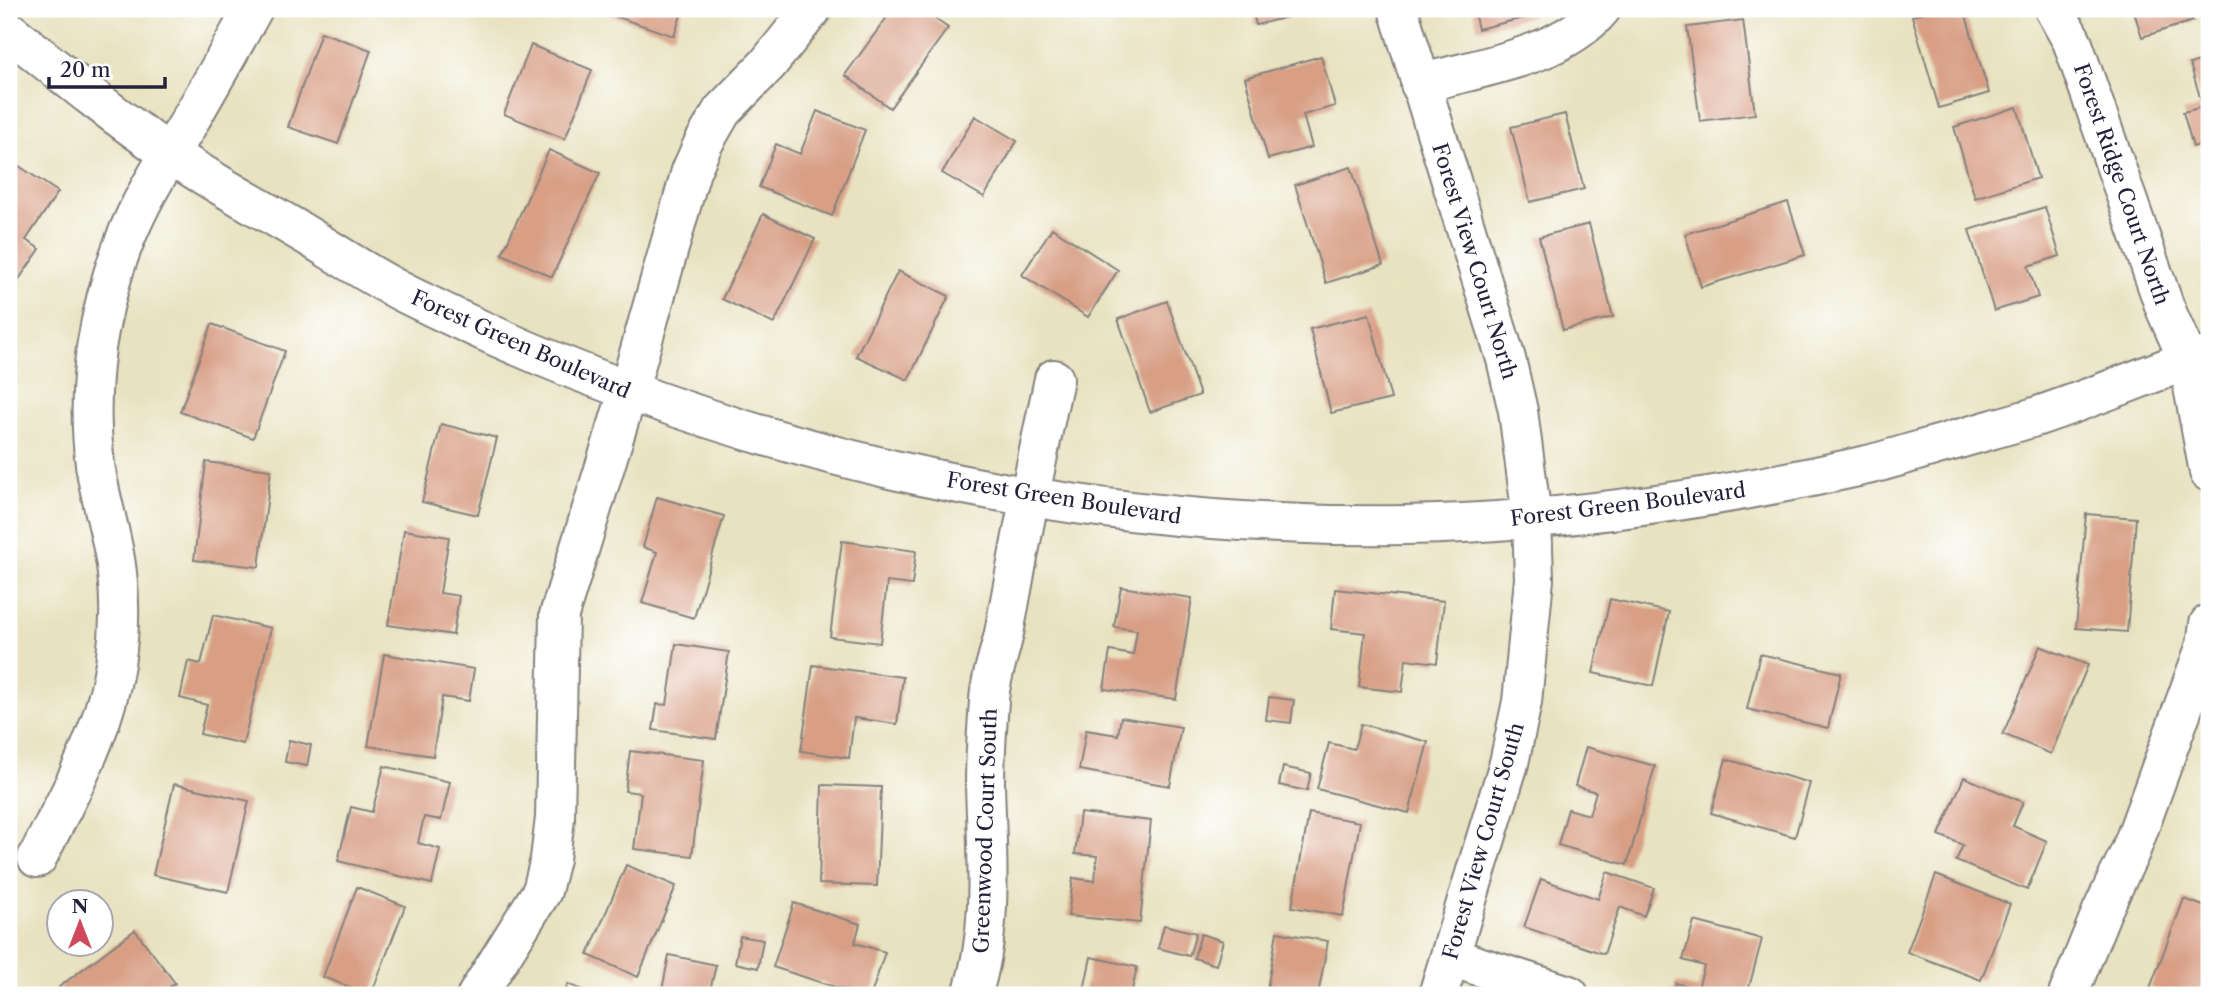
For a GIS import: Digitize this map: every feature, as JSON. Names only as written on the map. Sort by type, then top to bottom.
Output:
[{"type":"street","points":[[37,858],[81,772],[103,718],[111,689],[119,632],[117,573],[96,464],[92,388],[96,350],[112,275],[125,239],[170,154],[253,9]]},
{"type":"street","points":[[477,995],[542,891],[550,859],[555,818],[559,615],[628,391],[691,171],[722,111],[767,65],[812,9]]},
{"type":"street","name":"Forest View Court North","points":[[1398,9],[1506,359],[1518,411],[1532,518]]},
{"type":"street","points":[[1420,84],[1550,47],[1585,26],[1601,9]]},
{"type":"street","name":"Forest Ridge Court North","points":[[2054,9],[2072,41],[2165,308],[2198,358],[2209,472]]},
{"type":"street","name":"Forest Green Boulevard","points":[[9,32],[107,109],[170,154],[401,292],[526,351],[628,391],[745,431],[873,466],[1028,497],[1200,518],[1304,523],[1407,525],[1532,518],[1730,493],[1873,464],[2038,416],[2198,358]]},
{"type":"street","name":"Greenwood Court South","points":[[972,995],[983,961],[986,934],[988,891],[985,781],[989,697],[1054,379]]},
{"type":"street","name":"Forest View Court South","points":[[1438,995],[1509,763],[1522,702],[1534,579],[1532,518]]},
{"type":"street","points":[[2068,995],[2102,911],[2131,850],[2206,645],[2209,624]]},
{"type":"street","points":[[1450,957],[1569,995]]},
{"type":"building","points":[[607,9],[683,9],[674,36],[605,13]]},
{"type":"building","points":[[893,9],[921,9],[948,28],[890,108],[845,75]]},
{"type":"building","points":[[1252,9],[1314,9],[1314,10],[1256,25]]},
{"type":"building","points":[[1473,9],[1547,9],[1548,12],[1478,29]]},
{"type":"building","points":[[1935,9],[1964,9],[1989,93],[1939,108],[1912,16]]},
{"type":"building","points":[[2133,9],[2189,9],[2193,21],[2142,37]]},
{"type":"building","points":[[1743,20],[1755,114],[1700,121],[1687,27]]},
{"type":"building","points":[[321,32],[371,50],[338,144],[288,127]]},
{"type":"building","points":[[531,45],[592,70],[565,139],[504,114]]},
{"type":"building","points":[[1321,56],[1335,106],[1303,115],[1312,147],[1268,159],[1245,78]]},
{"type":"building","points":[[2209,58],[2209,142],[2193,147],[2183,112],[2203,107],[2190,64]]},
{"type":"building","points":[[2017,107],[2038,178],[1975,198],[1954,127]]},
{"type":"building","points":[[817,111],[865,130],[832,216],[759,187],[776,144],[800,154]]},
{"type":"building","points":[[1565,114],[1584,189],[1530,202],[1511,127]]},
{"type":"building","points":[[975,116],[1017,141],[984,197],[942,173]]},
{"type":"building","points":[[549,150],[600,173],[552,277],[502,254]]},
{"type":"building","points":[[10,160],[58,192],[26,240],[40,249],[17,282],[9,276]]},
{"type":"building","points":[[1351,167],[1383,265],[1326,283],[1295,185]]},
{"type":"building","points":[[1788,202],[1805,255],[1701,287],[1685,234]]},
{"type":"building","points":[[2045,207],[2060,256],[2028,266],[2038,297],[1994,311],[1969,230]]},
{"type":"building","points":[[763,214],[815,239],[774,324],[722,299]]},
{"type":"building","points":[[1589,224],[1613,317],[1563,330],[1539,237]]},
{"type":"building","points":[[1052,228],[1118,270],[1088,317],[1022,275]]},
{"type":"building","points":[[898,271],[949,296],[908,380],[856,356]]},
{"type":"building","points":[[1167,301],[1200,395],[1150,412],[1118,319]]},
{"type":"building","points":[[1369,314],[1391,399],[1331,413],[1310,329]]},
{"type":"building","points":[[212,324],[285,351],[253,438],[180,412]]},
{"type":"building","points":[[441,424],[497,438],[478,515],[422,502]]},
{"type":"building","points":[[206,462],[271,470],[259,567],[194,560]]},
{"type":"building","points":[[657,497],[724,516],[694,618],[642,603],[657,552],[643,547]]},
{"type":"building","points":[[2086,514],[2136,518],[2127,632],[2076,628]]},
{"type":"building","points":[[404,530],[449,537],[440,593],[459,596],[453,635],[388,625]]},
{"type":"building","points":[[842,541],[916,551],[912,585],[887,582],[880,643],[830,637]]},
{"type":"building","points":[[1121,587],[1192,598],[1176,699],[1104,689],[1110,651],[1133,655],[1137,630],[1114,627]]},
{"type":"building","points":[[1335,589],[1444,601],[1437,663],[1406,659],[1402,692],[1359,687],[1365,633],[1331,629]]},
{"type":"building","points":[[1610,599],[1669,612],[1653,686],[1593,673]]},
{"type":"building","points":[[213,615],[271,628],[243,744],[200,734],[207,705],[180,698],[188,661],[201,664]]},
{"type":"building","points":[[676,644],[729,652],[716,739],[653,730],[657,704],[667,705]]},
{"type":"building","points":[[2040,646],[2088,665],[2051,754],[2003,734]]},
{"type":"building","points":[[384,654],[474,669],[469,701],[442,697],[433,756],[368,746]]},
{"type":"building","points":[[1760,654],[1841,673],[1828,728],[1747,709]]},
{"type":"building","points":[[813,665],[903,677],[897,724],[854,718],[849,758],[801,751]]},
{"type":"building","points":[[1269,697],[1294,700],[1291,723],[1266,720]]},
{"type":"building","points":[[1121,717],[1181,727],[1170,786],[1079,770],[1086,730],[1118,735]]},
{"type":"building","points":[[1361,724],[1428,742],[1409,813],[1317,789],[1329,743],[1354,749]]},
{"type":"building","points":[[289,740],[311,745],[307,766],[285,762]]},
{"type":"building","points":[[1586,747],[1655,766],[1627,865],[1558,845],[1568,809],[1589,815],[1596,792],[1575,786]]},
{"type":"building","points":[[630,751],[704,760],[692,856],[634,849],[641,793],[625,791]]},
{"type":"building","points":[[1726,759],[1810,783],[1795,837],[1711,813]]},
{"type":"building","points":[[384,766],[450,782],[441,820],[424,817],[418,843],[440,849],[432,884],[338,861],[351,807],[372,812]]},
{"type":"building","points":[[1283,767],[1311,773],[1307,791],[1279,785]]},
{"type":"building","points":[[1964,777],[2023,802],[2013,826],[2047,841],[2027,890],[1956,861],[1963,845],[1939,835]]},
{"type":"building","points":[[174,784],[249,801],[228,892],[153,875]]},
{"type":"building","points":[[822,785],[881,787],[877,886],[819,884]]},
{"type":"building","points":[[1080,813],[1151,821],[1140,923],[1068,916],[1073,878],[1095,881],[1097,856],[1075,854]]},
{"type":"building","points":[[1309,813],[1360,822],[1343,916],[1292,907]]},
{"type":"building","points":[[626,865],[676,886],[638,977],[588,955]]},
{"type":"building","points":[[1607,872],[1654,888],[1644,916],[1620,907],[1604,954],[1524,927],[1541,879],[1598,899]]},
{"type":"building","points":[[1936,875],[2010,904],[1981,980],[1907,952]]},
{"type":"building","points":[[357,887],[405,906],[371,995],[323,977]]},
{"type":"building","points":[[2184,899],[2209,908],[2209,977],[2202,995],[2168,995],[2150,988]]},
{"type":"building","points":[[794,903],[860,924],[855,943],[885,952],[871,995],[860,995],[773,967]]},
{"type":"building","points":[[1694,921],[1762,939],[1747,995],[1672,995],[1676,983],[1698,989],[1704,966],[1683,960]]},
{"type":"building","points":[[1164,925],[1196,933],[1189,956],[1158,948]]},
{"type":"building","points":[[135,930],[175,983],[159,995],[65,995],[59,987],[98,958],[116,958],[116,944]]},
{"type":"building","points":[[1277,932],[1328,941],[1318,995],[1266,995]]},
{"type":"building","points":[[1201,934],[1223,941],[1216,965],[1194,958]]},
{"type":"building","points":[[740,936],[763,940],[758,968],[735,963]]},
{"type":"building","points":[[669,955],[716,965],[709,995],[661,995]]},
{"type":"building","points":[[1091,957],[1137,967],[1131,995],[1083,995]]},
{"type":"building","points":[[568,984],[595,995],[563,995]]}]
